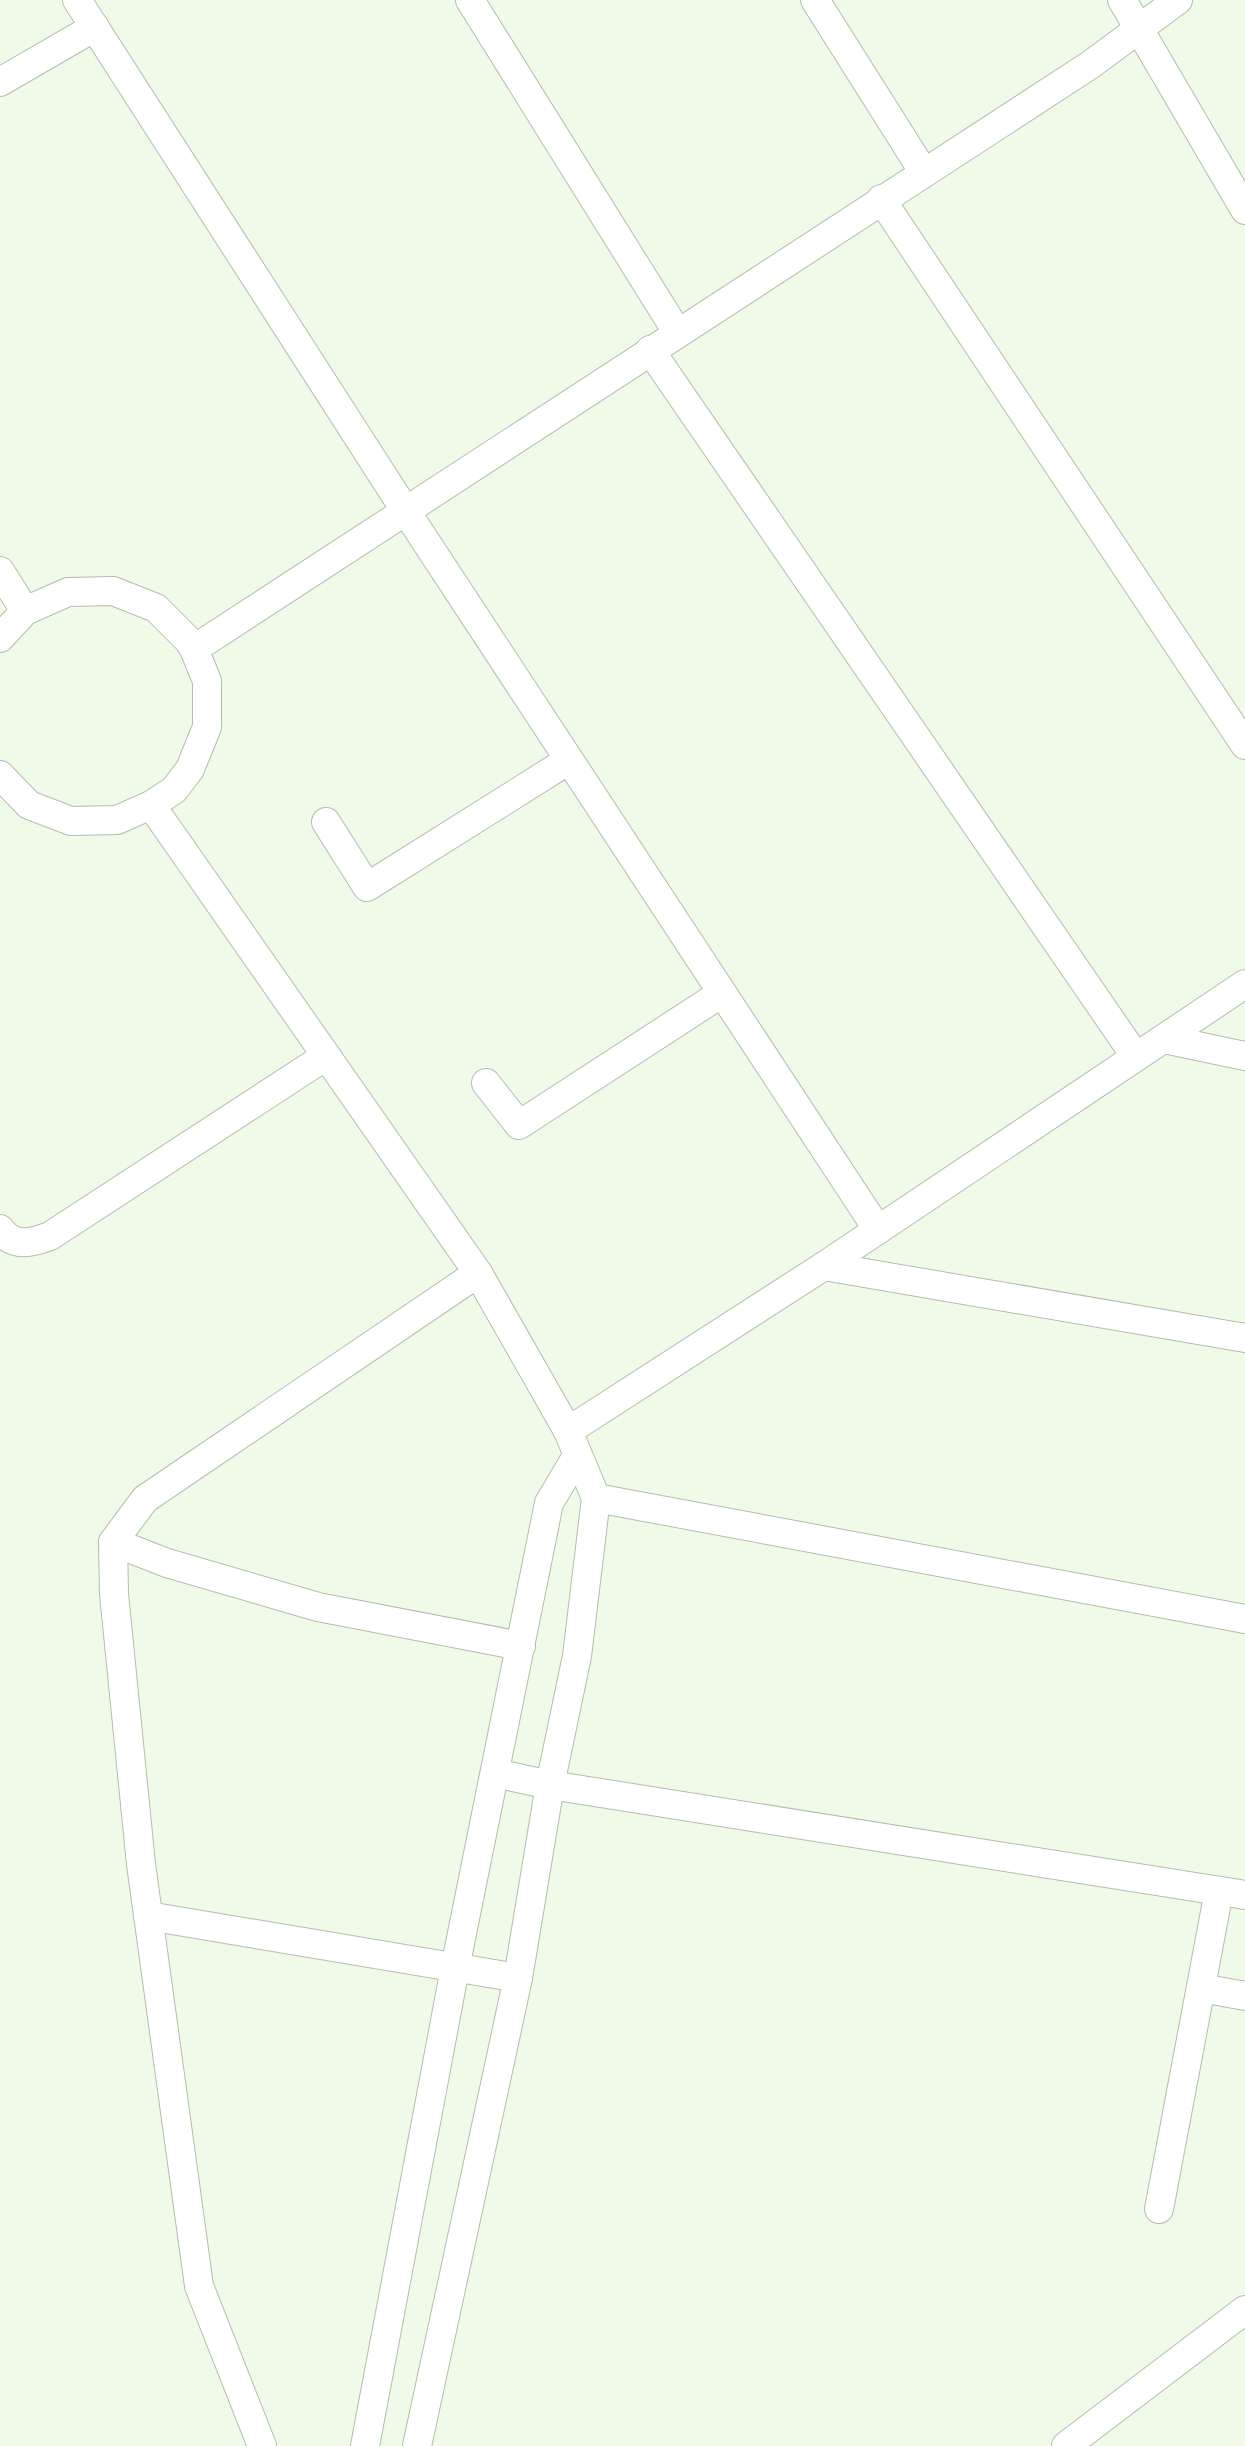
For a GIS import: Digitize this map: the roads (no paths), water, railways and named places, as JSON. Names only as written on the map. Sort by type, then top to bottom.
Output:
[{"type":"street","points":[[77,0],[405,510],[878,1230]]},
{"type":"street","points":[[470,0],[677,332]]},
{"type":"street","points":[[815,0],[924,171]]},
{"type":"street","points":[[1122,0],[1140,27],[1245,210]]},
{"type":"street","points":[[194,649],[881,199],[1090,65],[1178,0]]},
{"type":"street","points":[[0,82],[95,27]]},
{"type":"street","points":[[881,199],[1245,745]]},
{"type":"street","points":[[650,350],[1136,1057]]},
{"type":"street","points":[[0,571],[25,611]]},
{"type":"street","points":[[0,638],[25,611],[68,592],[113,591],[156,608],[188,640],[194,649],[207,681],[207,727],[190,769],[174,790],[151,805],[117,820],[71,821],[29,805],[0,775]]},
{"type":"street","points":[[326,822],[367,887],[569,760]]},
{"type":"street","points":[[151,805],[478,1273],[568,1431],[596,1498],[577,1656],[550,1785],[518,1978],[417,2446]]},
{"type":"street","points":[[568,1431],[824,1266],[1245,984]]},
{"type":"street","points":[[486,1083],[519,1125],[722,993]]},
{"type":"street","points":[[1164,1038],[1245,1056]]},
{"type":"street","points":[[0,1229],[6,1237],[30,1244],[50,1236],[326,1056]]},
{"type":"street","points":[[824,1266],[1245,1338]]},
{"type":"street","points":[[262,2446],[199,2286],[148,1916],[114,1594],[113,1542],[145,1499],[478,1273]]},
{"type":"street","points":[[366,2446],[454,1968],[549,1503],[577,1456]]},
{"type":"street","points":[[596,1498],[1245,1619]]},
{"type":"street","points":[[113,1542],[167,1563],[318,1607],[521,1646]]},
{"type":"street","points":[[495,1773],[550,1785],[1232,1893],[1201,1988],[1159,2209]]},
{"type":"street","points":[[148,1916],[518,1978]]},
{"type":"street","points":[[1201,1988],[1245,1996]]},
{"type":"street","points":[[1066,2446],[1245,2310]]}]
